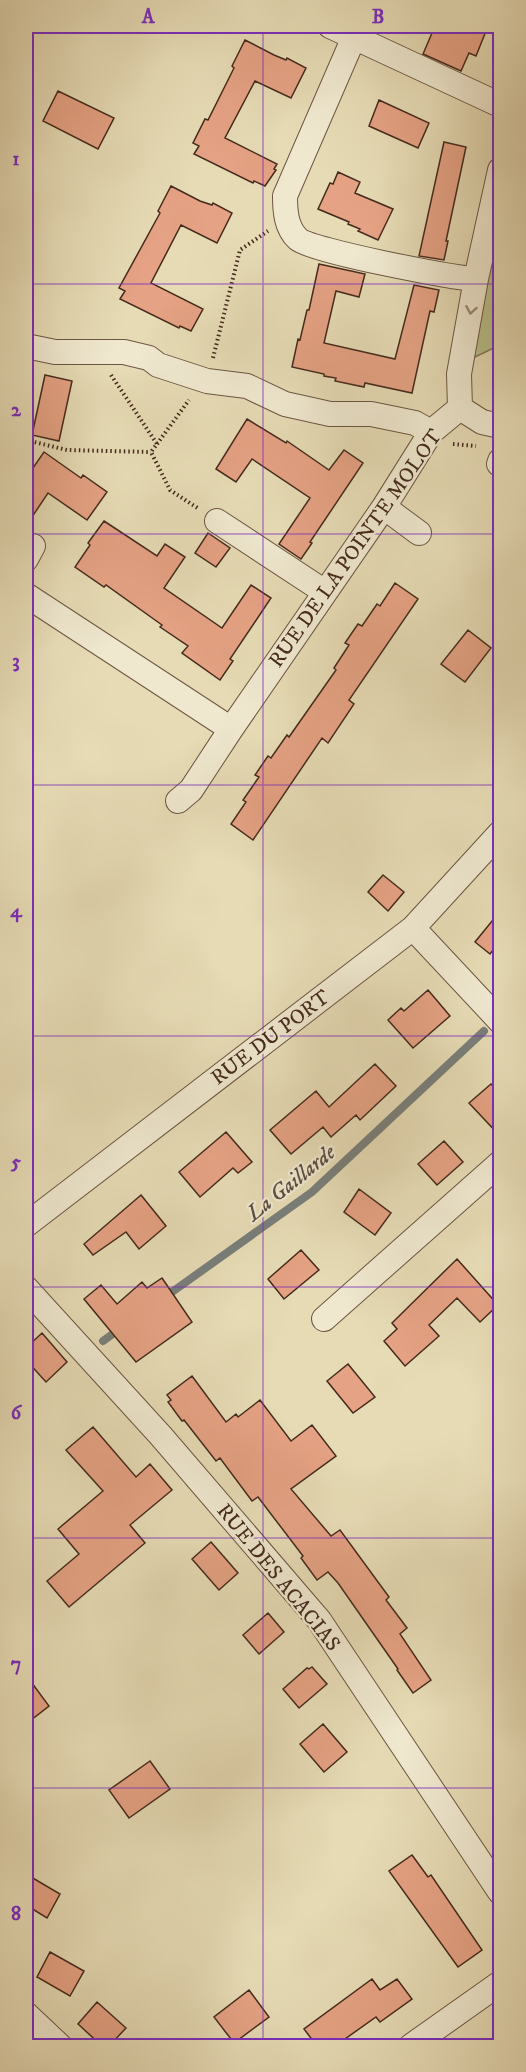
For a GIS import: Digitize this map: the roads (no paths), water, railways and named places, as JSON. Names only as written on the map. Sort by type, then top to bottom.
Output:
[{"type":"street","points":[[330,26],[501,105]]},
{"type":"street","points":[[354,37],[285,196],[286,218],[298,239],[327,251],[477,279]]},
{"type":"street","points":[[501,171],[459,374],[460,408],[482,422],[501,426]]},
{"type":"street","points":[[26,346],[55,352],[124,352],[149,358],[158,365],[207,381],[247,386],[285,404],[330,414],[371,414],[415,423],[431,432]]},
{"type":"street","name":"RUE DE LA POINTE MOLOT","points":[[178,801],[191,790],[384,507],[431,432],[460,408]]},
{"type":"street","points":[[384,507],[419,532]]},
{"type":"street","points":[[217,521],[325,592]]},
{"type":"street","points":[[26,595],[231,729]]},
{"type":"street","name":"RUE DU PORT","points":[[26,1225],[413,927],[501,833]]},
{"type":"street","points":[[413,927],[501,1021]]},
{"type":"street","points":[[324,1319],[501,1163]]},
{"type":"street","name":"RUE DES ACACIAS","points":[[26,1288],[161,1436],[319,1620],[501,1892]]},
{"type":"street","points":[[411,2046],[501,1983]]},
{"type":"street","points":[[26,2014],[60,2046]]},
{"type":"waterway","name":"La Gaillarde","points":[[165,1297],[312,1192],[484,1031]]},
{"type":"waterway","name":"La Gaillarde","points":[[103,1341],[121,1328]]}]
